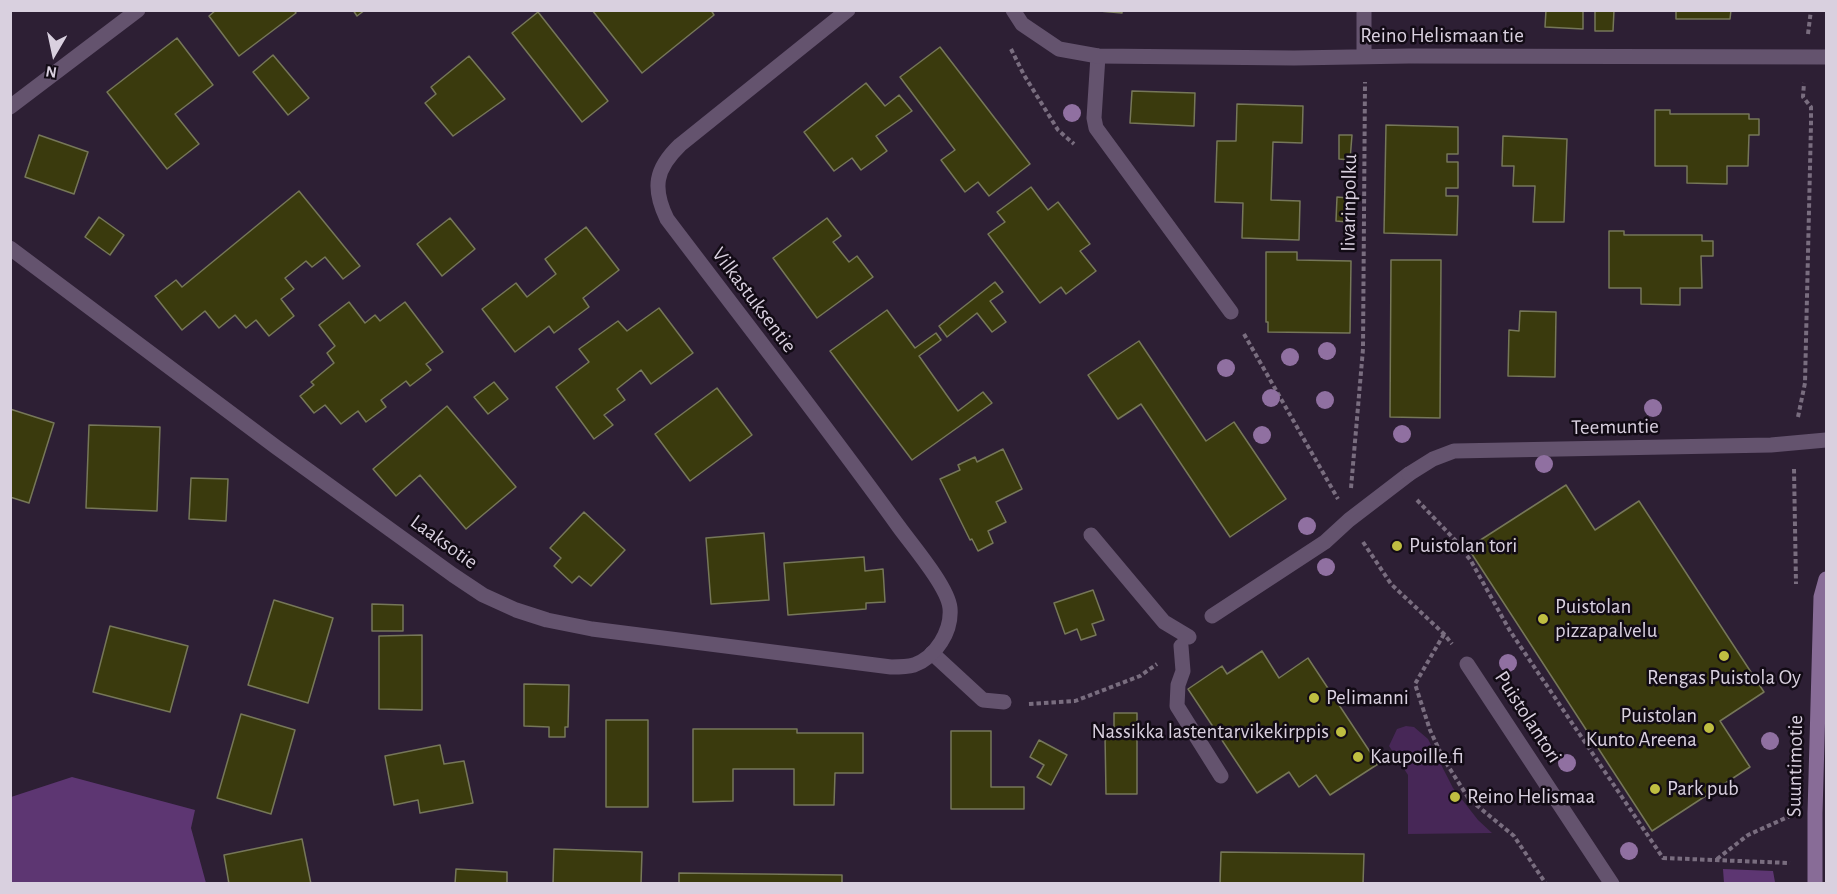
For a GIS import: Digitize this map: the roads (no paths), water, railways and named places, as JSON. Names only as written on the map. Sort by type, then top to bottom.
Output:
[{"type":"main road","name":"Suuntimotie","points":[[1819,874],[1821,597],[1827,579]]},
{"type":"street","points":[[10,107],[138,10]]},
{"type":"street","name":"Vilkastuksentie","points":[[848,10],[669,155],[661,170],[657,191],[660,205],[667,219],[886,509],[941,588],[950,606],[950,621],[947,632],[932,653]]},
{"type":"street","name":"Reino Helismaan tie","points":[[1013,10],[1022,24],[1059,49],[1098,56],[1827,57]]},
{"type":"street","points":[[1364,10],[1364,57]]},
{"type":"street","points":[[1098,56],[1094,118],[1096,128],[1231,312]]},
{"type":"street","name":"Laaksotie","points":[[10,248],[276,447],[453,575],[499,603],[547,620],[583,627],[891,667],[913,665],[932,653]]},
{"type":"street","name":"Teemuntie","points":[[1212,616],[1325,542],[1349,520],[1404,478],[1432,459],[1454,451],[1793,444],[1827,440]]},
{"type":"street","points":[[1091,535],[1128,581],[1185,642],[1177,706],[1221,776]]},
{"type":"street","points":[[932,653],[983,700],[1004,702]]},
{"type":"street","name":"Puistolantori","points":[[1467,664],[1612,884]]},
{"type":"place","name":"Puistolan tori","points":[[1397,546]]},
{"type":"place","name":"Puistolan pizzapalvelu","points":[[1543,619]]},
{"type":"place","name":"Rengas Puistola Oy","points":[[1724,656]]},
{"type":"place","name":"Pelimanni","points":[[1314,698]]},
{"type":"place","name":"Puistolan Kunto Areena","points":[[1709,728]]},
{"type":"place","name":"Nassikka lastentarvikekirppis","points":[[1341,732]]},
{"type":"place","name":"Kaupoille.fi","points":[[1358,757]]},
{"type":"place","name":"Park pub","points":[[1655,789]]},
{"type":"place","name":"Reino Helismaa","points":[[1455,797]]}]
